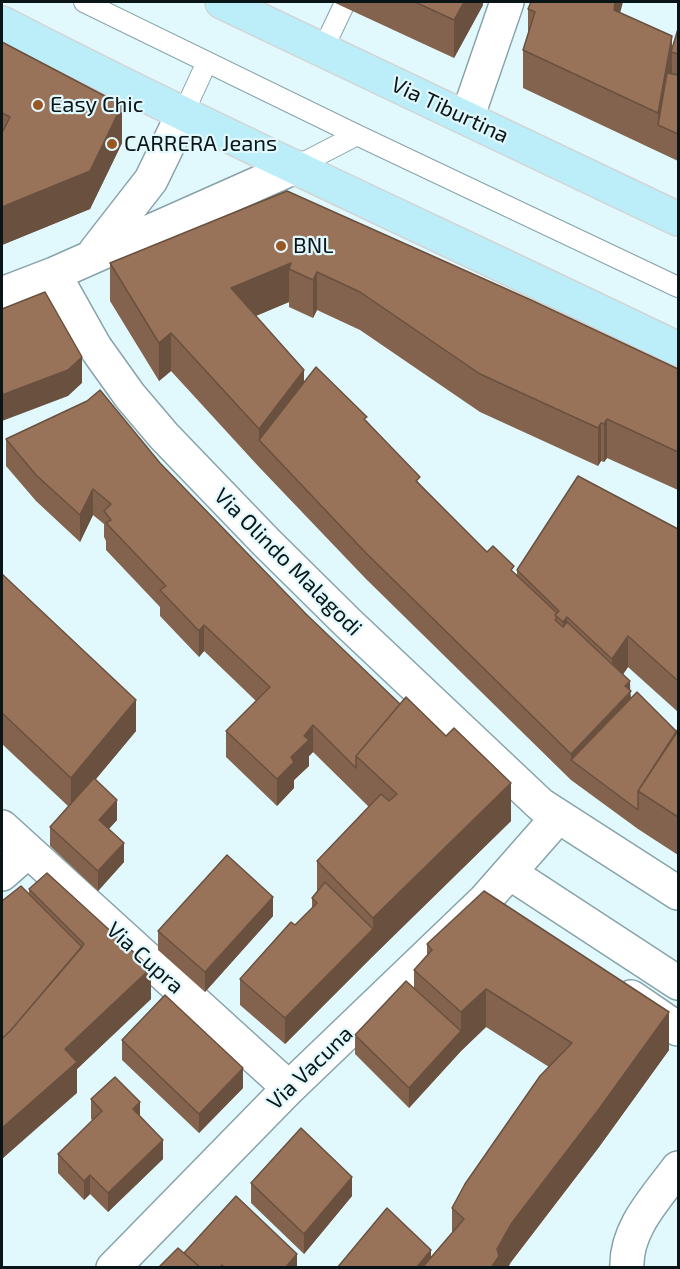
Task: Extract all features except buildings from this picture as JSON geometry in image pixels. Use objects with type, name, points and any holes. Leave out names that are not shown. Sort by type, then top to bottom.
[{"type":"main road","name":"Via Tiburtina","points":[[222,2],[678,219]]},
{"type":"main road","points":[[2,23],[96,73],[678,349]]},
{"type":"street","points":[[467,118],[507,2]]},
{"type":"street","points":[[90,258],[151,180],[183,114]]},
{"type":"street","points":[[2,294],[54,274],[295,167]]},
{"type":"street","name":"Via Olindo Malagodi","points":[[54,274],[103,360],[130,396],[164,436],[266,542],[347,622],[541,805],[678,893]]},
{"type":"street","name":"Via Vacuna","points":[[113,1268],[289,1088],[485,900],[558,817]]},
{"type":"street","name":"Via Cupra","points":[[2,827],[289,1088]]},
{"type":"street","points":[[2,874],[28,851]]},
{"type":"street","points":[[510,873],[678,983]]},
{"type":"street","points":[[485,900],[514,919]]},
{"type":"street","points":[[611,984],[678,1029]]},
{"type":"street","points":[[627,1268],[629,1246],[645,1213],[678,1168]]},
{"type":"lane","points":[[84,2],[357,135],[678,287]]},
{"type":"lane","points":[[323,49],[343,7]]},
{"type":"lane","points":[[183,114],[207,62]]},
{"type":"lane","points":[[295,167],[357,135]]},
{"type":"place","name":"Easy Chic","points":[[38,105]]},
{"type":"place","name":"CARRERA Jeans","points":[[112,144]]},
{"type":"place","name":"BNL","points":[[281,246]]}]
